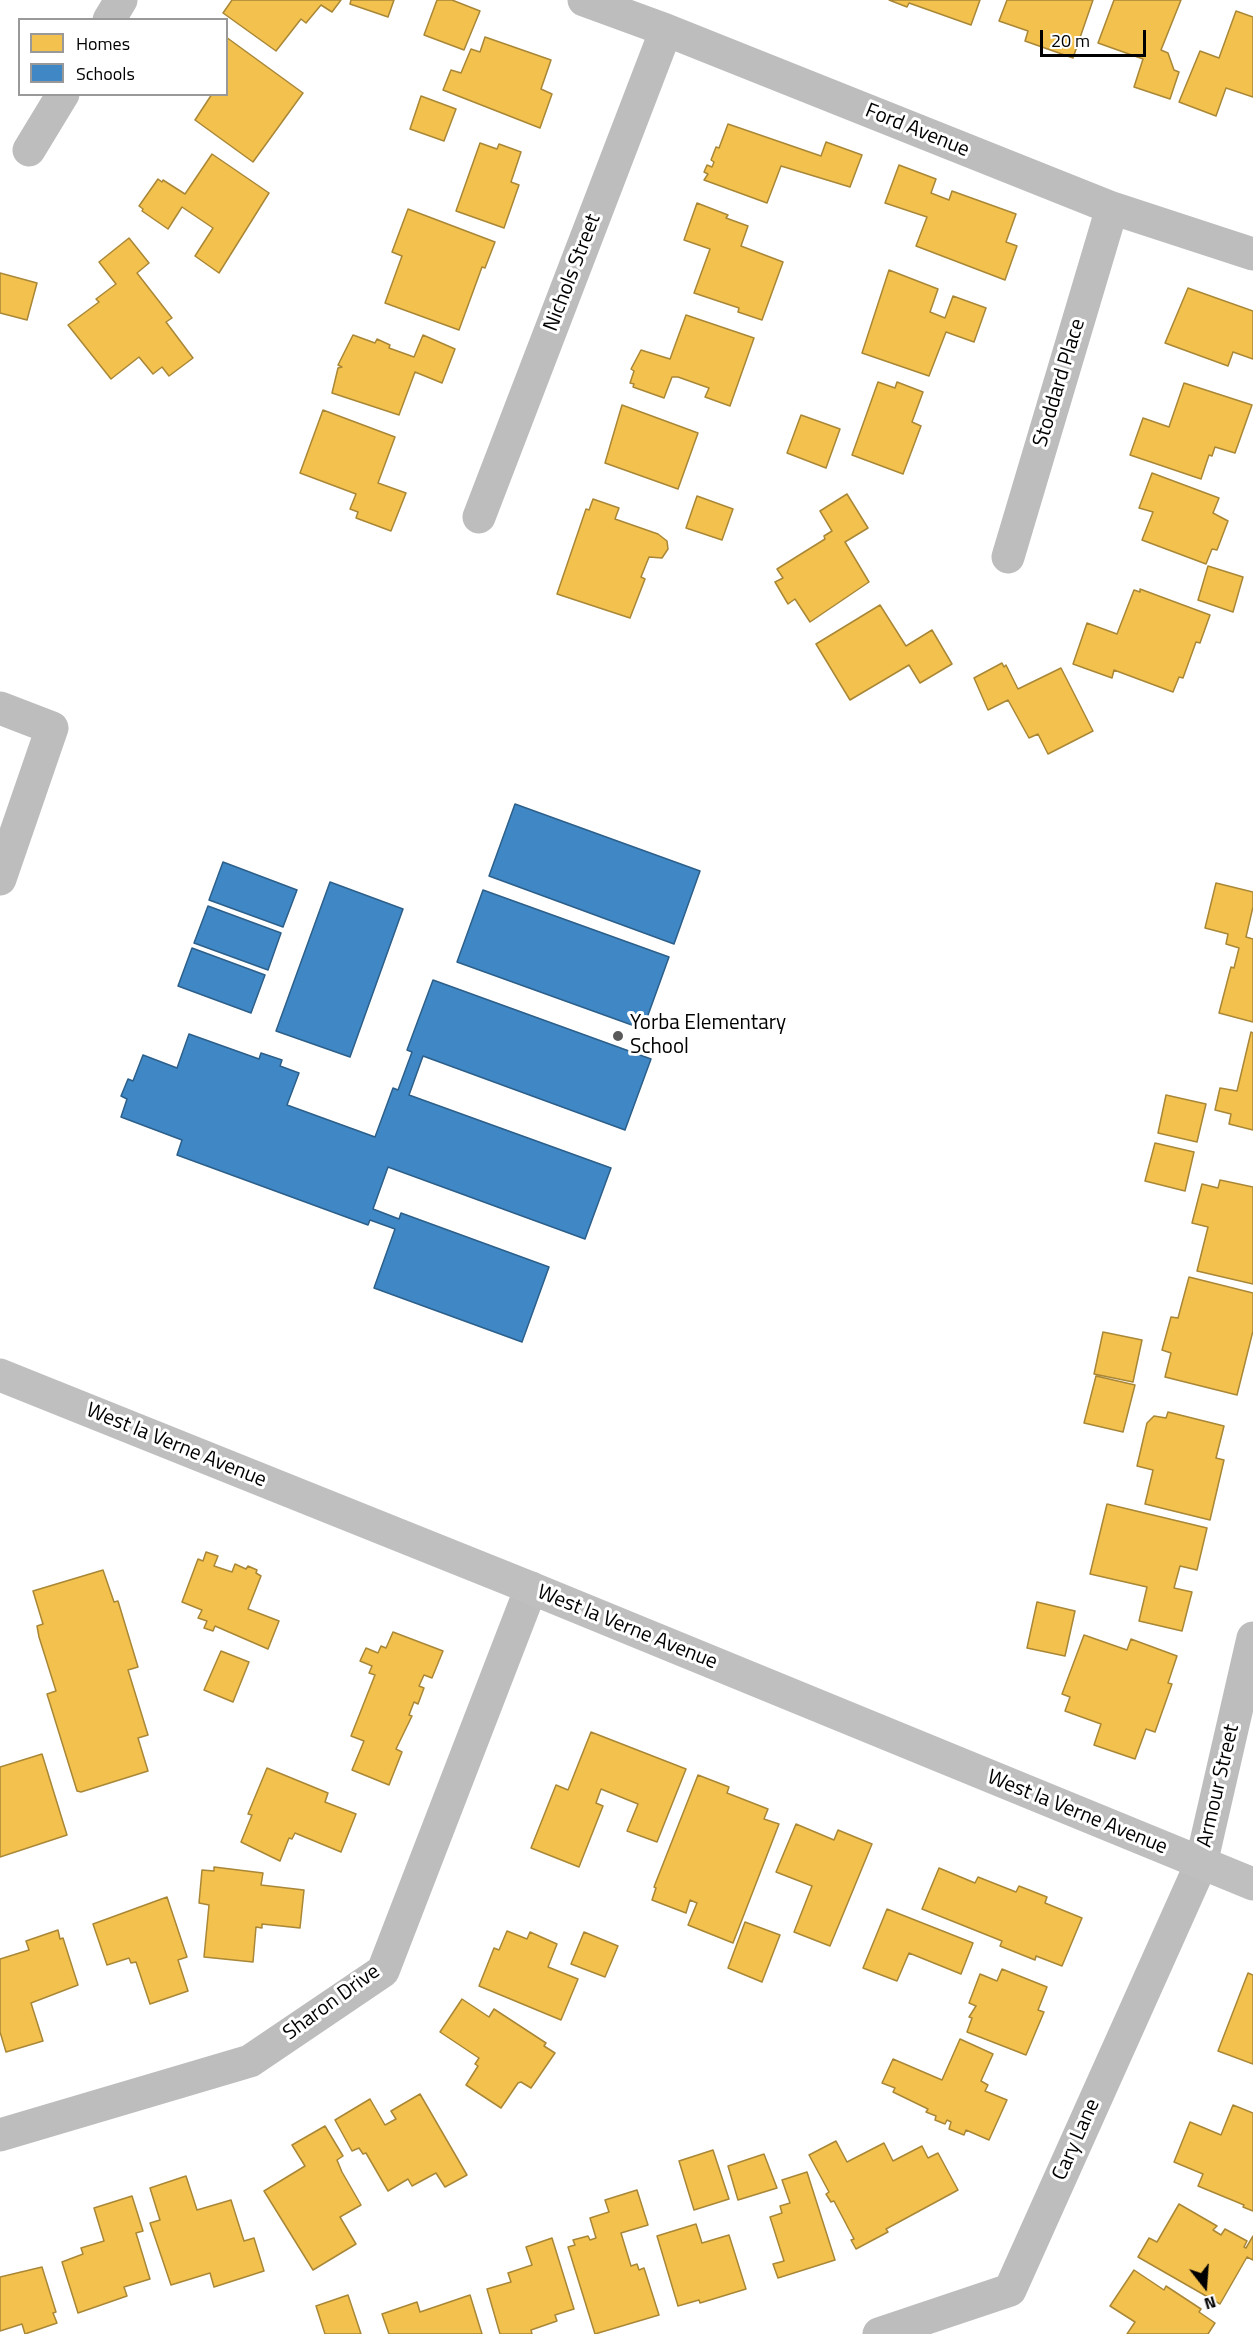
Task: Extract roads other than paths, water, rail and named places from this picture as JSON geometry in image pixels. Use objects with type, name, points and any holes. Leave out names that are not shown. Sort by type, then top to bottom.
[{"type":"main road","name":"West la Verne Avenue","points":[[0,1375],[531,1588],[1253,1884]]},
{"type":"street","points":[[110,18],[121,0]]},
{"type":"street","name":"Ford Avenue","points":[[584,0],[666,30],[1112,208],[1253,255]]},
{"type":"street","name":"Nichols Street","points":[[479,517],[666,30]]},
{"type":"street","points":[[29,150],[62,96]]},
{"type":"street","name":"Stoddard Place","points":[[1008,557],[1112,208]]},
{"type":"street","points":[[0,708],[52,728],[0,879]]},
{"type":"street","name":"Sharon Drive","points":[[0,2135],[250,2061],[383,1971],[531,1588]]},
{"type":"street","name":"Armour Street","points":[[1201,1864],[1253,1638]]},
{"type":"street","name":"Cary Lane","points":[[879,2334],[1010,2290],[1201,1864]]},
{"type":"place","name":"Yorba Elementary School","points":[[618,1036]]}]
